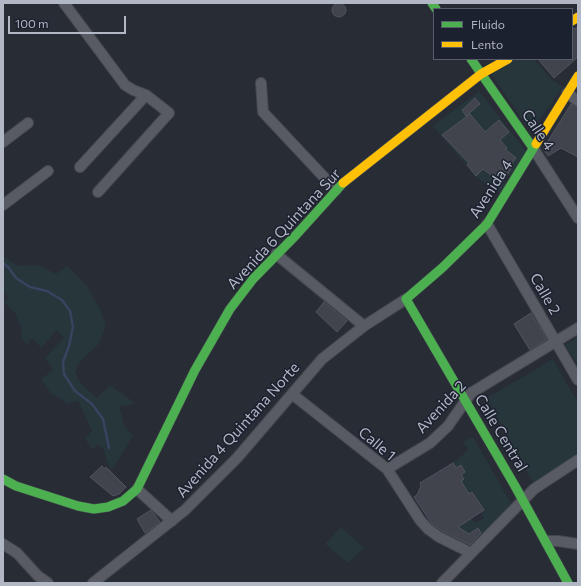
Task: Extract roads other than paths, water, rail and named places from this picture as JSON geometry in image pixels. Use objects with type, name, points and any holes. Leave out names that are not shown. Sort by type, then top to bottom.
[{"type":"street","points":[[64,3],[120,80],[133,90],[146,95],[169,113],[98,192]]},
{"type":"street","name":"Calle 4","points":[[472,60],[533,148],[578,218]]},
{"type":"street","name":"Avenida 6 Quintana Sur","points":[[138,489],[195,370],[230,309],[245,288],[276,254],[296,235],[336,190],[361,168],[482,74],[506,60]]},
{"type":"street","name":"Avenida 4","points":[[406,299],[442,268],[487,224],[578,76]]},
{"type":"street","points":[[261,83],[263,112],[336,190]]},
{"type":"street","points":[[567,93],[578,101]]},
{"type":"street","points":[[80,167],[146,95]]},
{"type":"street","points":[[3,142],[28,123]]},
{"type":"street","points":[[3,205],[48,171]]},
{"type":"street","name":"Calle 2","points":[[487,224],[578,380]]},
{"type":"street","points":[[276,254],[364,326]]},
{"type":"street","name":"Avenida 4 Quintana Norte","points":[[93,583],[185,510],[237,458],[322,359],[364,326],[406,299]]},
{"type":"street","name":"Calle Central","points":[[406,299],[523,500],[568,583]]},
{"type":"street","name":"Avenida 2","points":[[387,469],[430,443],[448,426],[471,393],[578,328]]},
{"type":"street","name":"Calle 1","points":[[292,394],[387,469],[420,520],[428,529],[439,537],[471,553]]},
{"type":"street","points":[[442,583],[534,489],[578,460]]},
{"type":"street","points":[[3,479],[23,488],[78,506],[94,509],[108,507],[123,501],[138,489],[172,521]]},
{"type":"street","points":[[540,530],[558,541]]},
{"type":"street","points":[[546,541],[578,544]]},
{"type":"street","points":[[4,547],[17,553],[39,580],[48,583]]},
{"type":"waterway","points":[[3,263],[9,268],[16,278],[30,287],[47,291],[62,300],[70,311],[73,327],[69,346],[63,362],[64,374],[75,391],[92,404],[103,419],[109,448]]}]
